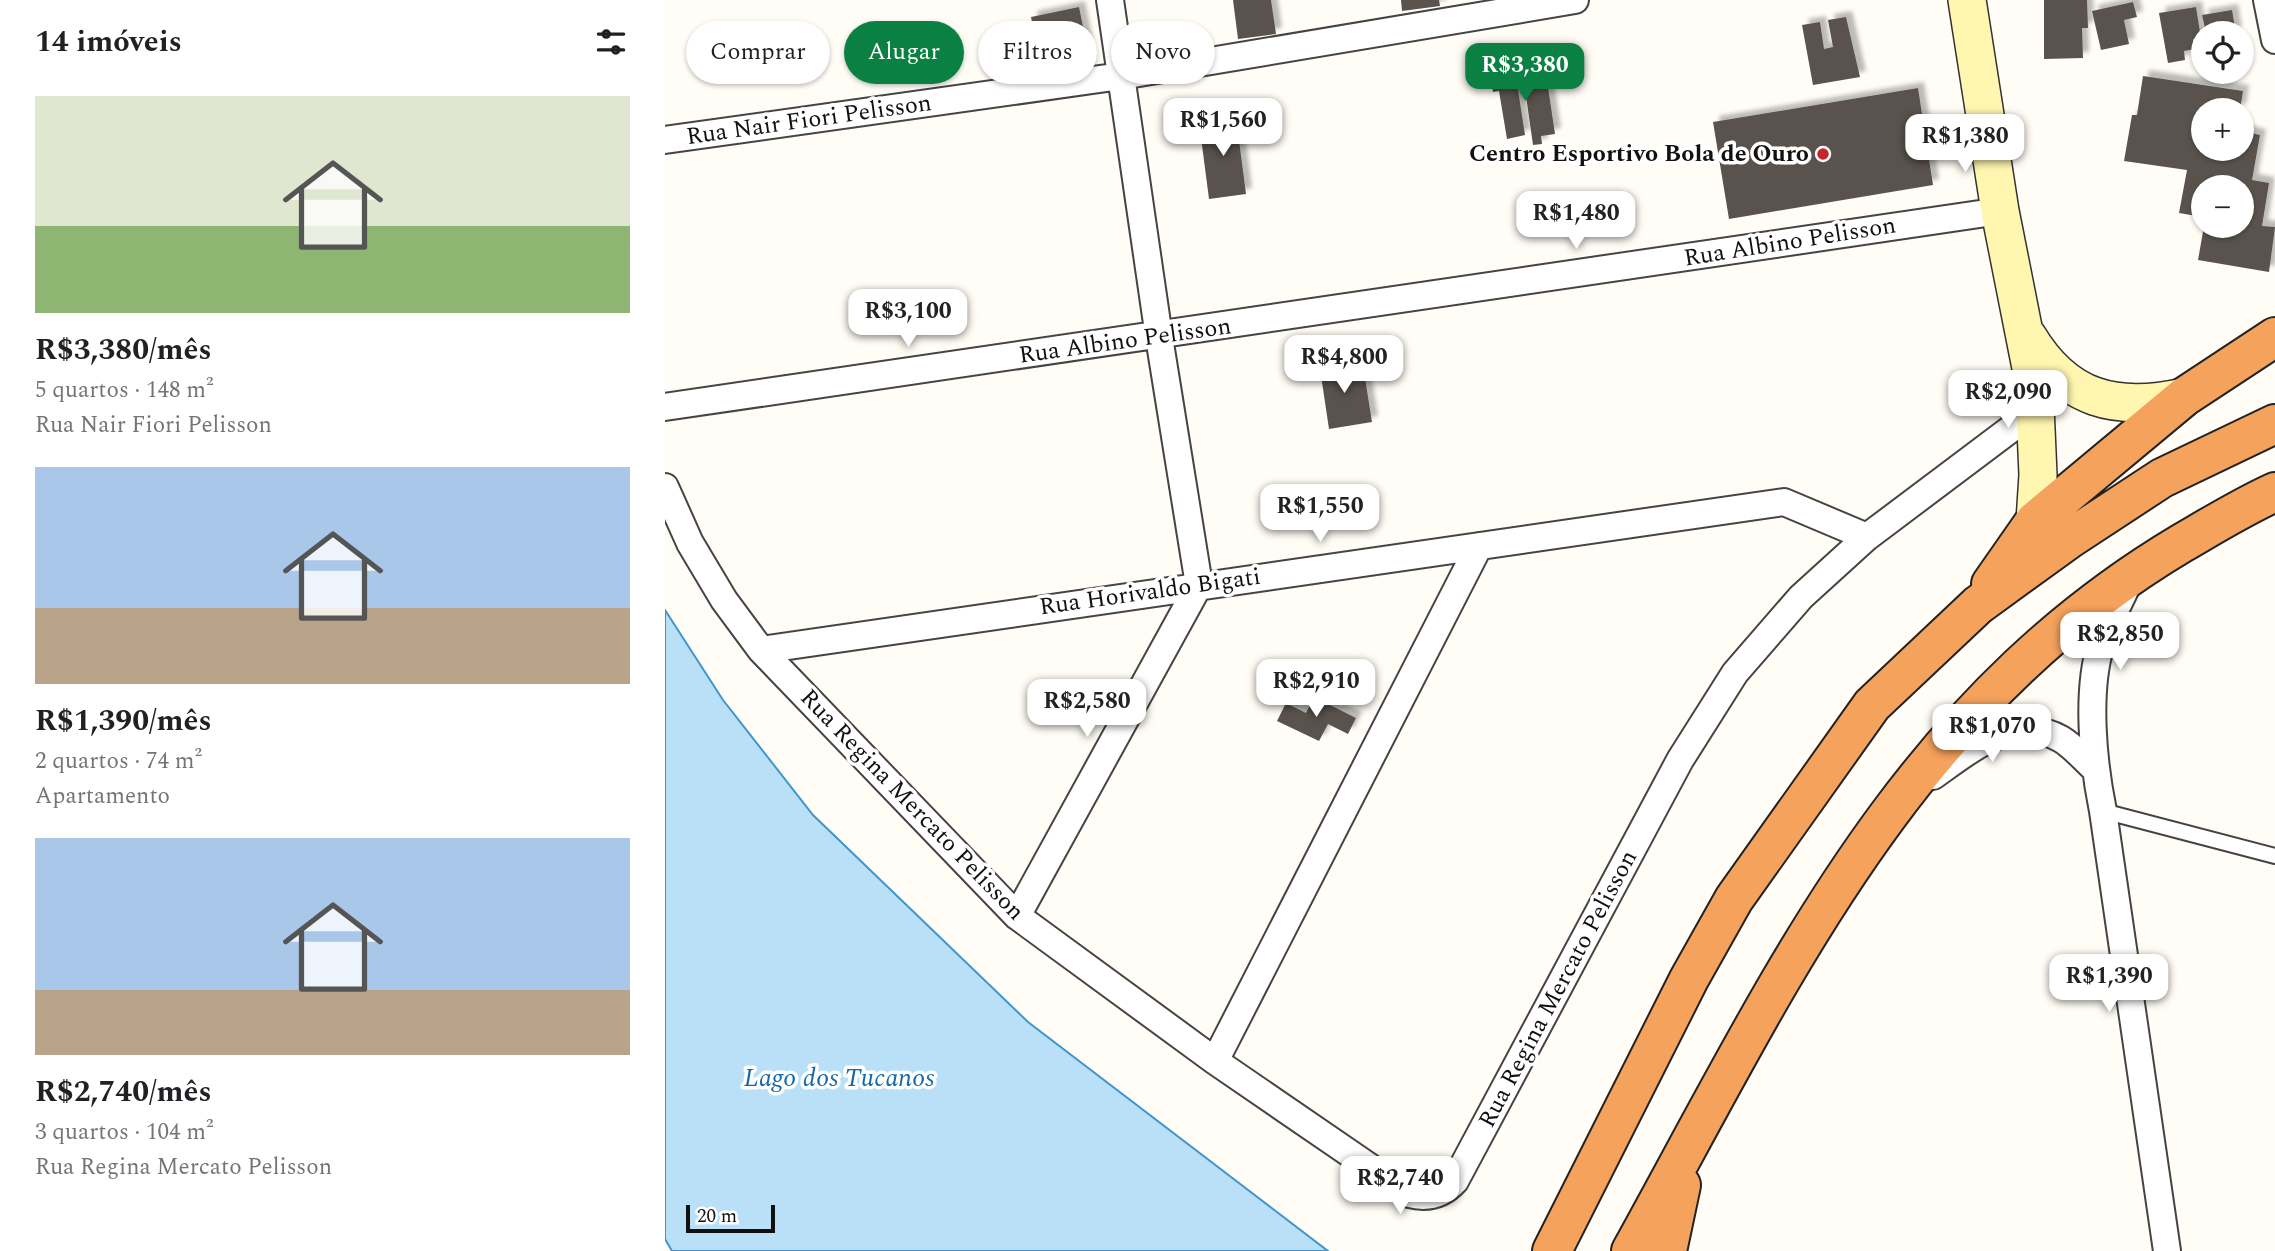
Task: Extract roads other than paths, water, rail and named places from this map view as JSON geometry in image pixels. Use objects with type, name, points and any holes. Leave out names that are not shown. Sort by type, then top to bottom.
[{"type":"highway","points":[[1978,606],[2035,521],[2184,397],[2275,338]]},
{"type":"highway","points":[[1552,1251],[1689,979],[1742,885],[1872,705],[1978,606],[2069,539],[2162,478],[2275,424]]},
{"type":"highway","points":[[1631,1251],[1807,933],[1897,802],[1980,702],[2047,639],[2133,572],[2261,499],[2259,478],[2275,463]]},
{"type":"highway","points":[[1667,1251],[1690,1144]]},
{"type":"street","points":[[1110,0],[1113,21]]},
{"type":"street","name":"Rua Nair Fiori Pelisson","points":[[1215,60],[1575,0]]},
{"type":"street","points":[[1967,0],[2000,211],[2027,336],[2036,411],[2038,475],[2035,521]]},
{"type":"street","points":[[2267,0],[2275,40]]},
{"type":"street","name":"Rua Nair Fiori Pelisson","points":[[665,140],[1111,77]]},
{"type":"street","points":[[1017,916],[1199,584],[1122,84]]},
{"type":"street","name":"Rua Albino Pelisson","points":[[665,407],[1159,337],[2000,211]]},
{"type":"street","points":[[2027,336],[2041,358],[2059,377],[2092,396],[2130,405],[2184,397]]},
{"type":"street","name":"Rua Regina Mercato Pelisson","points":[[665,488],[690,543],[724,600],[761,650],[1017,916],[1215,1061],[1409,1194],[1420,1197],[1446,1191],[1455,1181],[1680,761],[1728,684],[1801,597],[1867,537],[2036,411]]},
{"type":"street","name":"Rua Horivaldo Bigati","points":[[761,650],[1199,584],[1784,502],[1867,537]]},
{"type":"street","points":[[1215,1061],[1479,546]]},
{"type":"street","points":[[2133,572],[2101,644],[2095,675],[2094,768],[2103,811],[2167,1251]]},
{"type":"street","points":[[1897,802],[1983,741],[2005,732],[2025,730],[2047,733],[2064,741],[2094,768]]},
{"type":"lane","points":[[2103,811],[2275,856]]},
{"type":"water","name":"Lago dos Tucanos","points":[[665,610],[723,700],[813,815],[1028,1022],[1328,1251],[672,1251],[665,1239]]},
{"type":"place","name":"Centro Esportivo Bola de Ouro","points":[[1823,154]]}]
